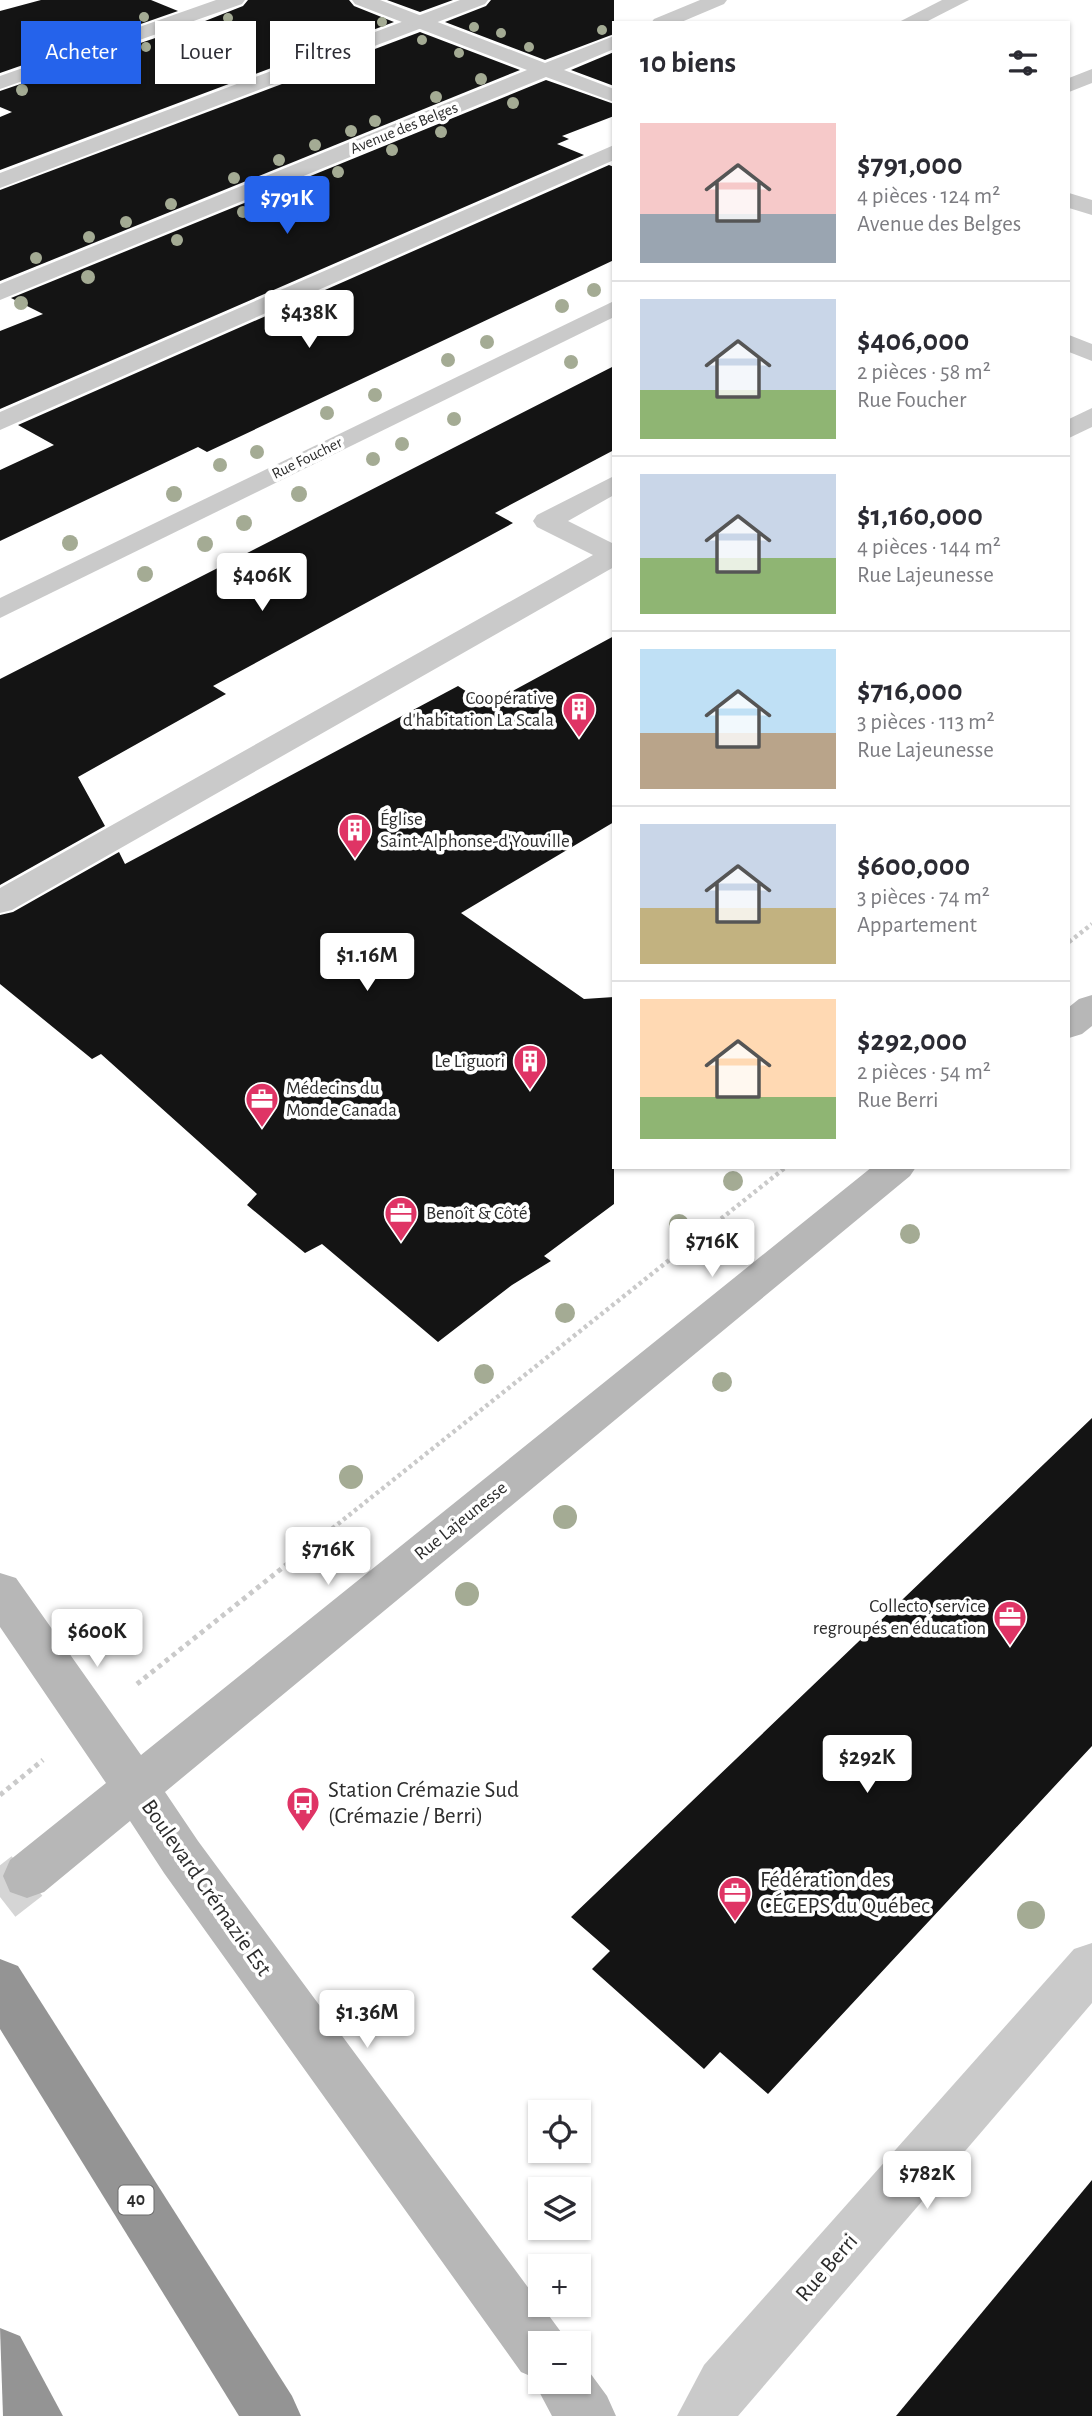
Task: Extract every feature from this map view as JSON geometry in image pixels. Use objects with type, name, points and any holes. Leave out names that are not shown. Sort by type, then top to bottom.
[{"type":"highway","name":"40","points":[[0,1983],[272,2416]]},
{"type":"highway","points":[[0,2356],[34,2416]]},
{"type":"main road","points":[[1070,1025],[1092,1007]]},
{"type":"main road","name":"Rue Lajeunesse","points":[[27,1876],[895,1169]]},
{"type":"main road","name":"Boulevard Crémazie Est","points":[[0,1591],[92,1721],[181,1857],[528,2334]]},
{"type":"main road","points":[[571,2394],[587,2416]]},
{"type":"street","points":[[0,83],[235,0]]},
{"type":"street","points":[[362,0],[612,95]]},
{"type":"street","points":[[0,181],[478,0]]},
{"type":"street","points":[[666,21],[717,0]]},
{"type":"street","points":[[912,21],[959,0]]},
{"type":"street","name":"Avenue des Belges","points":[[0,293],[612,43]]},
{"type":"street","points":[[1070,86],[1092,75]]},
{"type":"street","points":[[0,422],[612,153]]},
{"type":"street","points":[[1070,200],[1092,208]]},
{"type":"street","name":"Rue Foucher","points":[[0,609],[611,313]]},
{"type":"street","points":[[1070,344],[1092,353]]},
{"type":"street","points":[[1070,429],[1092,416]]},
{"type":"street","points":[[612,485],[547,521],[612,554]]},
{"type":"street","points":[[0,902],[612,556]]},
{"type":"street","name":"Rue Berri","points":[[706,2416],[724,2385],[1092,1966]]},
{"type":"path","points":[[1070,941],[1092,924]]},
{"type":"path","points":[[176,1652],[783,1169]]},
{"type":"path","points":[[0,1795],[8,1788]]},
{"type":"building","points":[[41,0],[151,0],[178,11],[141,24],[141,21],[21,21],[21,66],[0,73],[0,11]]},
{"type":"building","points":[[248,0],[349,0],[354,6],[394,22],[375,29],[375,21],[270,21],[270,69],[256,74],[256,21],[205,21],[243,6]]},
{"type":"building","points":[[387,0],[453,0],[420,12]]},
{"type":"building","points":[[491,0],[614,0],[612,35],[545,60],[445,22],[486,6]]},
{"type":"building","points":[[420,32],[520,70],[0,281],[0,190],[282,84],[375,84],[375,49]]},
{"type":"building","points":[[155,38],[155,84],[229,84],[0,170],[0,117],[12,112],[0,107],[0,91],[21,84],[141,84],[141,43]]},
{"type":"building","points":[[612,53],[612,85],[571,70]]},
{"type":"building","points":[[546,80],[612,103],[612,117],[562,136],[569,139],[557,144],[584,155],[0,409],[0,331],[43,314],[11,298]]},
{"type":"building","points":[[609,165],[612,166],[612,261],[207,452],[198,447],[0,541],[0,470],[54,445],[18,425]]},
{"type":"building","points":[[612,367],[612,451],[495,513],[513,523],[213,686],[226,694],[78,777],[105,826],[0,885],[0,679]]},
{"type":"building","points":[[612,637],[612,823],[461,913],[584,999],[612,997],[614,1204],[544,1256],[551,1261],[512,1285],[438,1342],[322,1244],[305,1253],[247,1205],[257,1194],[101,1054],[92,1059],[0,984],[0,915],[13,912],[119,852],[125,864],[458,686],[487,705]]},
{"type":"building","points":[[1092,1418],[1092,1746],[768,2094],[720,2052],[704,2069],[592,1969],[610,1951],[571,1917]]},
{"type":"building","points":[[1092,2180],[1092,2416],[896,2416]]},
{"type":"tunnel","points":[[0,1897],[27,1876]]},
{"type":"place","name":"Coopérative d'habitation La Scala","points":[[579,739]]},
{"type":"place","name":"Église Saint-Alphonse-d'Youville","points":[[355,860]]},
{"type":"place","name":"Le Liguori","points":[[530,1091]]},
{"type":"place","name":"Médecins du Monde Canada","points":[[262,1129]]},
{"type":"place","name":"Benoît & Côté","points":[[401,1243]]},
{"type":"place","name":"Collecto, service regroupés en éducation","points":[[1010,1647]]},
{"type":"place","name":"Station Crémazie Sud (Crémazie / Berri)","points":[[303,1833]]},
{"type":"place","name":"Fédération des CÉGEPS du Québec","points":[[735,1923]]}]
